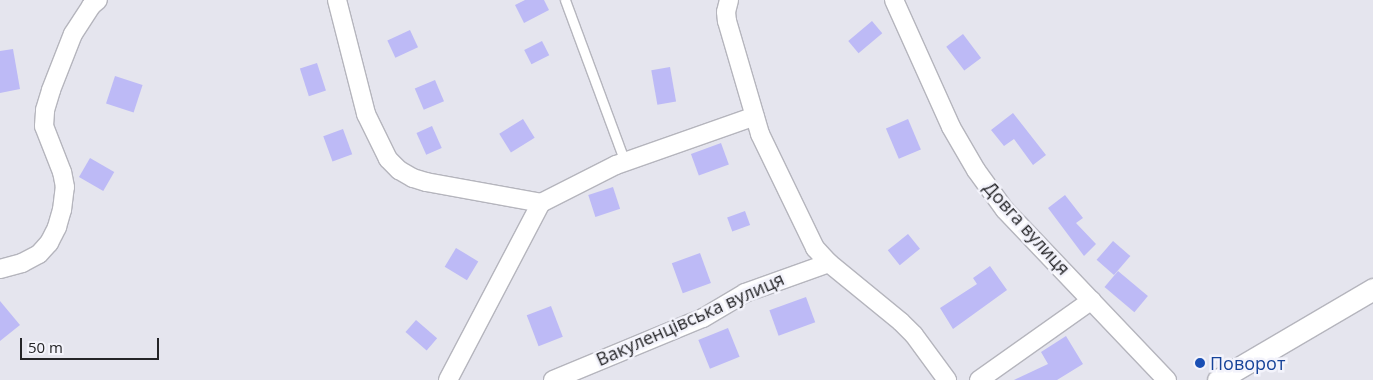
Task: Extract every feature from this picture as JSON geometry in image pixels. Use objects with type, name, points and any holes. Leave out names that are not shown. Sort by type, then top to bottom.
[{"type":"street","points":[[0,268],[22,263],[38,254],[49,243],[57,227],[62,210],[65,187],[44,126],[45,110],[73,34],[98,0]]},
{"type":"street","points":[[337,0],[366,114],[384,152],[399,170],[413,178],[426,182],[542,203]]},
{"type":"street","points":[[729,0],[726,12],[727,21],[760,134],[800,222],[815,248],[829,263],[901,322],[914,336],[946,380]]},
{"type":"street","name":"Довга вулиця","points":[[894,0],[951,127],[976,170],[1005,210],[1167,380]]},
{"type":"street","points":[[448,380],[542,203],[625,162],[755,116]]},
{"type":"street","name":"Вакуленцівська вулиця","points":[[553,380],[703,318],[745,293],[829,263]]},
{"type":"street","points":[[1218,380],[1373,289]]},
{"type":"street","points":[[979,380],[1092,300]]},
{"type":"lane","points":[[565,0],[625,162]]},
{"type":"building","points":[[525,0],[544,0],[549,10],[524,23],[515,5]]},
{"type":"building","points":[[872,21],[882,33],[859,53],[848,41]]},
{"type":"building","points":[[410,30],[418,47],[395,58],[387,41]]},
{"type":"building","points":[[963,34],[981,58],[964,71],[946,47]]},
{"type":"building","points":[[542,41],[549,55],[531,64],[524,50]]},
{"type":"building","points":[[13,49],[20,89],[0,93],[0,51]]},
{"type":"building","points":[[317,63],[326,91],[309,96],[300,69]]},
{"type":"building","points":[[670,67],[676,101],[657,105],[651,70]]},
{"type":"building","points":[[115,76],[143,85],[134,113],[106,104]]},
{"type":"building","points":[[435,80],[444,101],[424,110],[415,89]]},
{"type":"building","points":[[1013,113],[1046,155],[1033,165],[1014,139],[1004,146],[991,130]]},
{"type":"building","points":[[523,119],[535,138],[511,152],[499,134]]},
{"type":"building","points":[[908,119],[921,149],[899,159],[886,128]]},
{"type":"building","points":[[432,126],[442,148],[426,155],[416,133]]},
{"type":"building","points":[[343,129],[352,154],[333,162],[323,136]]},
{"type":"building","points":[[721,143],[729,165],[699,176],[691,154]]},
{"type":"building","points":[[90,158],[114,172],[103,191],[79,177]]},
{"type":"building","points":[[613,187],[620,209],[595,217],[588,195]]},
{"type":"building","points":[[1065,195],[1083,218],[1076,223],[1096,244],[1084,256],[1048,208]]},
{"type":"building","points":[[745,211],[750,225],[732,232],[727,217]]},
{"type":"building","points":[[908,234],[920,249],[900,265],[888,250]]},
{"type":"building","points":[[1113,241],[1130,256],[1114,275],[1097,260]]},
{"type":"building","points":[[456,248],[478,261],[467,280],[445,267]]},
{"type":"building","points":[[700,253],[711,283],[683,293],[672,263]]},
{"type":"building","points":[[990,266],[1007,290],[953,329],[940,308],[977,284],[973,278]]},
{"type":"building","points":[[1118,271],[1148,296],[1134,312],[1105,287]]},
{"type":"building","points":[[806,297],[815,322],[779,336],[769,310]]},
{"type":"building","points":[[0,301],[20,325],[0,341]]},
{"type":"building","points":[[551,306],[563,337],[539,346],[527,315]]},
{"type":"building","points":[[416,320],[437,338],[427,350],[406,332]]},
{"type":"building","points":[[728,328],[740,357],[710,369],[698,340]]},
{"type":"building","points":[[1066,336],[1083,364],[1057,380],[1014,380],[1048,364],[1041,352]]},
{"type":"place","name":"Поворот","points":[[1200,363]]}]
